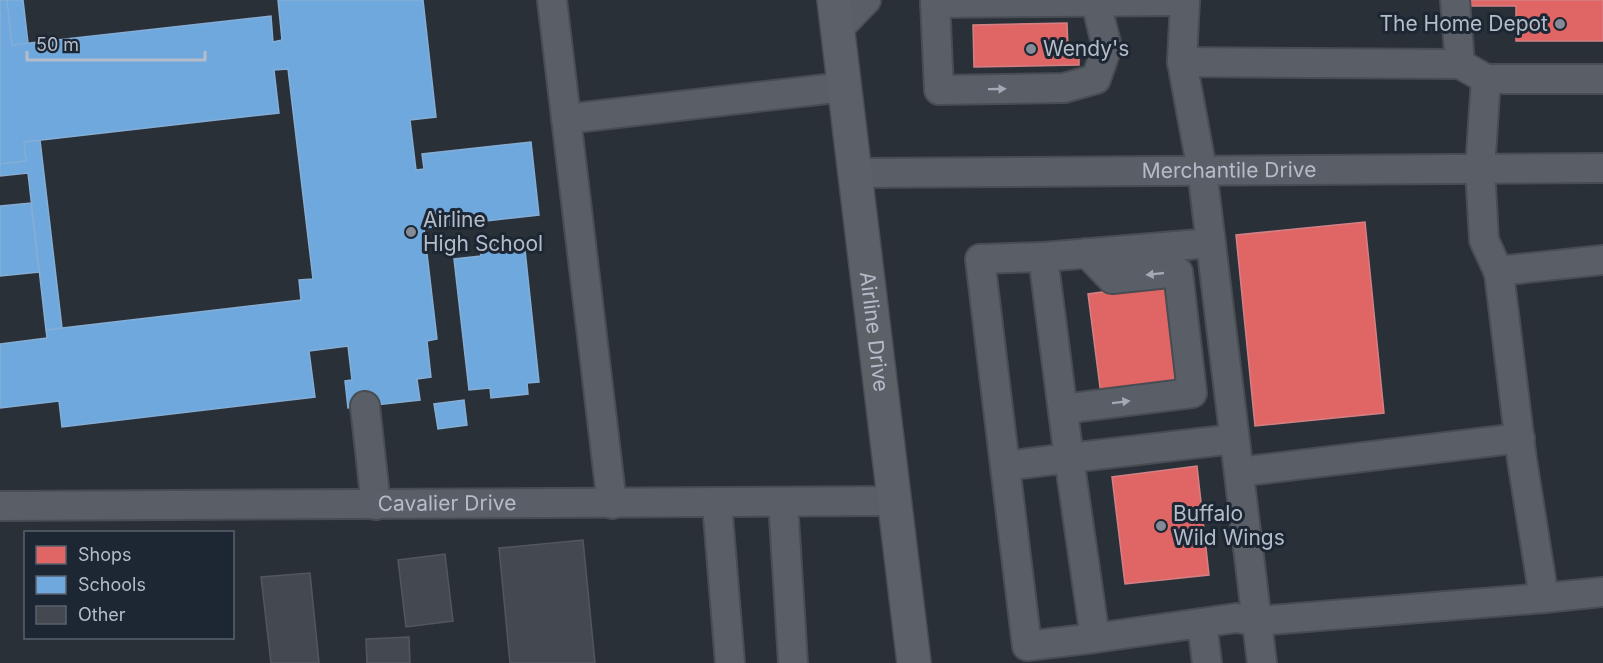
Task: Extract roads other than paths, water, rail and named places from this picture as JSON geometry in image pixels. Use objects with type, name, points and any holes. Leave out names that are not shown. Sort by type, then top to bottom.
[{"type":"main road","name":"Airline Drive","points":[[836,14],[914,663]]},
{"type":"street","points":[[552,0],[612,504]]},
{"type":"street","points":[[836,14],[866,0]]},
{"type":"street","points":[[1455,0],[1460,64]]},
{"type":"street","points":[[1096,3],[1107,47],[1096,79],[1064,88],[939,90],[935,1],[1096,3],[1185,1],[1182,62],[1202,170],[1262,663]]},
{"type":"street","points":[[1182,62],[1460,64],[1486,80],[1603,80]]},
{"type":"street","points":[[1486,80],[1480,169],[1484,240],[1498,271],[1544,598]]},
{"type":"street","points":[[566,119],[844,87]]},
{"type":"street","name":"Merchantile Drive","points":[[855,172],[1603,168]]},
{"type":"street","points":[[1211,243],[1043,257],[980,259],[1028,654],[1095,638],[1236,618],[1257,621],[1603,592]]},
{"type":"street","points":[[1063,409],[1192,393],[1178,272],[1112,279],[1087,253]]},
{"type":"street","points":[[1043,257],[1095,638]]},
{"type":"street","points":[[1498,271],[1603,260]]},
{"type":"street","points":[[365,406],[376,505]]},
{"type":"street","points":[[1239,472],[1520,438]]},
{"type":"street","points":[[1005,466],[1234,439]]},
{"type":"street","name":"Cavalier Drive","points":[[0,506],[895,501]]},
{"type":"street","points":[[783,502],[793,663]]},
{"type":"street","points":[[717,503],[730,663]]},
{"type":"street","points":[[1202,623],[1207,663]]},
{"type":"place","name":"The Home Depot","points":[[1560,24]]},
{"type":"place","name":"Wendy's","points":[[1031,49]]},
{"type":"place","name":"Airline High School","points":[[411,232]]},
{"type":"place","name":"Buffalo Wild Wings","points":[[1161,526]]}]
